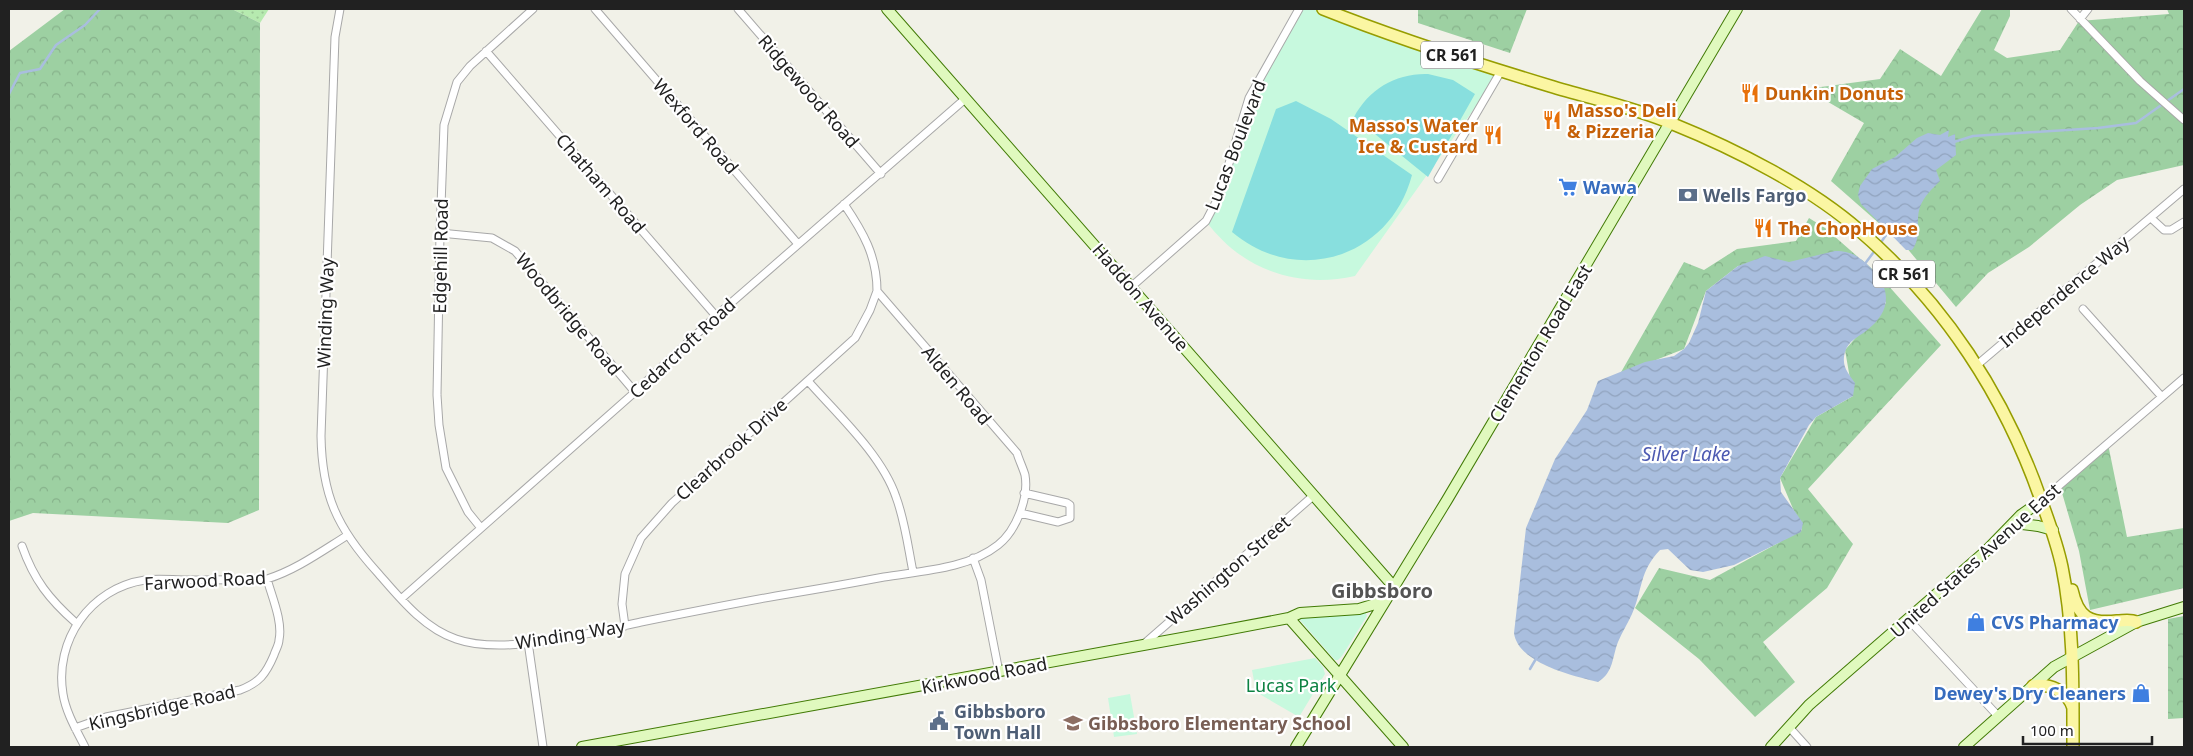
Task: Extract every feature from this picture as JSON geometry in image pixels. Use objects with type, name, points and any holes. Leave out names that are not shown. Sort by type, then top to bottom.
[{"type":"main road","name":"CR 561","points":[[1323,9],[1380,32],[1501,72],[1670,122],[1750,160],[1804,191],[1859,230],[1885,254],[1933,304],[1977,365],[2000,402],[2019,442],[2052,530],[2063,571],[2072,657],[2073,747]]},
{"type":"main road","points":[[2063,571],[2070,583],[2076,606],[2082,614],[2092,620],[2105,622],[2132,620],[2136,622]]},
{"type":"main road","points":[[2033,686],[2042,684],[2052,686],[2064,695],[2073,709]]},
{"type":"street","name":"Winding Way","points":[[340,9],[336,37],[321,460],[328,496],[348,535],[373,568],[420,617],[438,631],[456,639],[478,644],[559,639],[724,606],[913,572],[973,558]]},
{"type":"street","name":"Edgehill Road","points":[[482,528],[468,512],[446,468],[437,395],[444,125],[457,82],[470,66],[533,9]]},
{"type":"street","name":"Wexford Road","points":[[595,9],[798,244]]},
{"type":"street","name":"Ridgewood Road","points":[[738,9],[880,174]]},
{"type":"street","name":"Haddon Avenue","points":[[887,9],[1394,587]]},
{"type":"street","name":"Lucas Boulevard","points":[[1132,287],[1206,221],[1219,196],[1249,98],[1299,9]]},
{"type":"street","name":"Clementon Road East","points":[[1296,747],[1394,587],[1738,9]]},
{"type":"street","points":[[2071,9],[2140,81],[2184,120]]},
{"type":"street","points":[[2080,18],[2088,9]]},
{"type":"street","name":"Chatham Road","points":[[486,51],[716,316]]},
{"type":"street","points":[[1438,179],[1501,72]]},
{"type":"street","name":"Cedarcroft Road","points":[[401,599],[635,392],[716,316],[965,98]]},
{"type":"street","name":"Independence Way","points":[[1977,365],[2184,189]]},
{"type":"street","points":[[844,204],[867,240],[875,265],[876,291]]},
{"type":"street","points":[[2151,218],[2164,230],[2171,230],[2184,222]]},
{"type":"street","name":"Woodbridge Road","points":[[440,233],[492,238],[515,251],[635,392]]},
{"type":"street","name":"Clearbrook Drive","points":[[626,626],[622,604],[625,574],[641,538],[672,503],[855,338],[870,310],[876,291]]},
{"type":"street","name":"Alden Road","points":[[876,291],[1016,453],[1025,475],[1020,513],[1009,534],[990,551],[973,558]]},
{"type":"street","points":[[2083,309],[2162,397]]},
{"type":"street","name":"United States Avenue East","points":[[1771,747],[1809,706],[1908,620],[2021,515],[2041,501],[2184,378]]},
{"type":"street","points":[[808,381],[882,467],[896,496],[913,572]]},
{"type":"street","points":[[1020,513],[1058,522],[1070,518],[1070,505],[1067,503],[1024,493]]},
{"type":"street","name":"Washington Street","points":[[1142,645],[1313,496]]},
{"type":"street","points":[[2014,523],[2052,530]]},
{"type":"street","name":"Farwood Road","points":[[85,747],[66,705],[61,676],[67,641],[76,623],[92,605],[109,594],[144,580],[267,579],[281,575],[296,567],[348,535]]},
{"type":"street","points":[[22,546],[36,579],[56,605],[76,623]]},
{"type":"street","points":[[973,558],[981,580],[999,672]]},
{"type":"street","name":"Kingsbridge Road","points":[[75,728],[106,718],[240,690],[254,685],[262,678],[269,667],[280,640],[278,622],[267,579]]},
{"type":"street","name":"Kirkwood Road","points":[[582,747],[1289,618],[1300,613],[1360,609],[1385,601]]},
{"type":"street","points":[[1964,747],[2054,667],[2136,622],[2184,607]]},
{"type":"street","points":[[1289,618],[1403,747]]},
{"type":"street","points":[[1908,620],[1998,716]]},
{"type":"street","points":[[528,642],[544,747]]},
{"type":"street","points":[[1789,727],[1806,747]]},
{"type":"green space","points":[[65,9],[232,9],[260,23],[259,510],[228,523],[33,513],[9,521],[9,51]]},
{"type":"green space","points":[[232,9],[269,9],[260,23]]},
{"type":"green space","points":[[1299,9],[1326,9],[1501,71],[1355,276],[1312,280],[1291,277],[1272,271],[1253,263],[1236,252],[1220,238],[1206,221],[1219,196],[1249,98]]},
{"type":"green space","points":[[1418,9],[1527,9],[1510,53],[1418,23]]},
{"type":"green space","points":[[1982,9],[2010,9],[2010,16],[1994,50],[2007,58],[2060,50],[2079,21],[2169,14],[2167,9],[2184,9],[2184,165],[2117,180],[2080,205],[2029,247],[1988,273],[1956,307],[1906,247],[1831,181],[1864,123],[1806,89],[1880,79],[1900,49],[1941,76]]},
{"type":"green space","points":[[1809,218],[1825,228],[1858,257],[1738,266],[1706,291],[1684,349],[1620,374],[1684,262],[1704,270],[1737,249],[1796,241]]},
{"type":"green space","points":[[1861,259],[1879,275],[1941,345],[1808,489],[1853,544],[1827,588],[1763,642],[1795,682],[1755,717],[1699,659],[1635,608],[1659,568],[1710,580],[1802,530],[1780,478],[1816,417],[1853,396],[1845,350],[1886,303]]},
{"type":"green space","points":[[2108,444],[2127,537],[2184,528],[2184,588],[2090,610],[2079,551],[2060,486]]},
{"type":"green space","points":[[1365,611],[1367,616],[1338,660],[1335,660],[1299,619],[1299,617]]},
{"type":"green space","points":[[2184,616],[2184,718],[2168,719],[2168,619]]},
{"type":"green space","name":"Lucas Park","points":[[1315,658],[1323,667],[1325,674],[1299,717],[1256,692],[1252,670]]},
{"type":"green space","points":[[1130,694],[1137,734],[1114,737],[1108,698]]},
{"type":"shaded area","points":[[1428,74],[1453,80],[1475,94],[1428,177],[1354,117],[1367,98],[1385,85],[1405,76]]},
{"type":"shaded area","points":[[1296,101],[1331,119],[1412,175],[1401,204],[1384,227],[1363,244],[1338,255],[1312,260],[1284,258],[1257,249],[1232,232],[1276,109]]},
{"type":"water","points":[[1949,130],[1948,137],[1955,134],[1956,155],[1936,170],[1940,181],[1928,193],[1922,203],[1919,212],[1917,240],[1912,250],[1906,250],[1861,204],[1858,195],[1860,186],[1872,169],[1895,157],[1917,138],[1928,133],[1940,135]]},
{"type":"water","name":"Silver Lake","points":[[1835,251],[1846,252],[1864,261],[1879,277],[1883,285],[1886,301],[1884,309],[1874,324],[1846,348],[1845,365],[1855,383],[1853,396],[1816,417],[1809,425],[1780,478],[1781,492],[1803,523],[1801,532],[1734,565],[1703,572],[1690,570],[1668,549],[1660,550],[1645,573],[1636,605],[1618,642],[1610,669],[1598,682],[1561,672],[1535,660],[1518,643],[1514,633],[1526,528],[1555,459],[1587,410],[1598,381],[1645,362],[1674,356],[1684,349],[1689,343],[1698,323],[1706,291],[1738,266],[1765,256],[1789,262]]},
{"type":"waterway","points":[[9,94],[20,73],[40,69],[56,45],[85,25],[100,9]]},
{"type":"waterway","points":[[1954,142],[1973,136],[2098,128],[2136,123],[2184,89]]},
{"type":"waterway","points":[[1879,245],[1889,231]]},
{"type":"waterway","points":[[1864,265],[1876,249]]},
{"type":"waterway","points":[[1530,669],[1537,657]]},
{"type":"place","name":"Dunkin' Donuts","points":[[1750,93]]},
{"type":"place","name":"Masso's Deli & Pizzeria","points":[[1552,120]]},
{"type":"place","name":"Masso's Water Ice & Custard","points":[[1493,135]]},
{"type":"place","name":"Wawa","points":[[1568,187]]},
{"type":"place","name":"Wells Fargo","points":[[1688,195]]},
{"type":"place","name":"The ChopHouse","points":[[1763,228]]},
{"type":"place","name":"CVS Pharmacy","points":[[1976,622]]},
{"type":"place","name":"Dewey's Dry Cleaners","points":[[2141,693]]},
{"type":"place","name":"Gibbsboro Town Hall","points":[[939,721]]},
{"type":"place","name":"Gibbsboro Elementary School","points":[[1073,723]]},
{"type":"district","name":"Gibbsboro","points":[[1382,590]]}]
